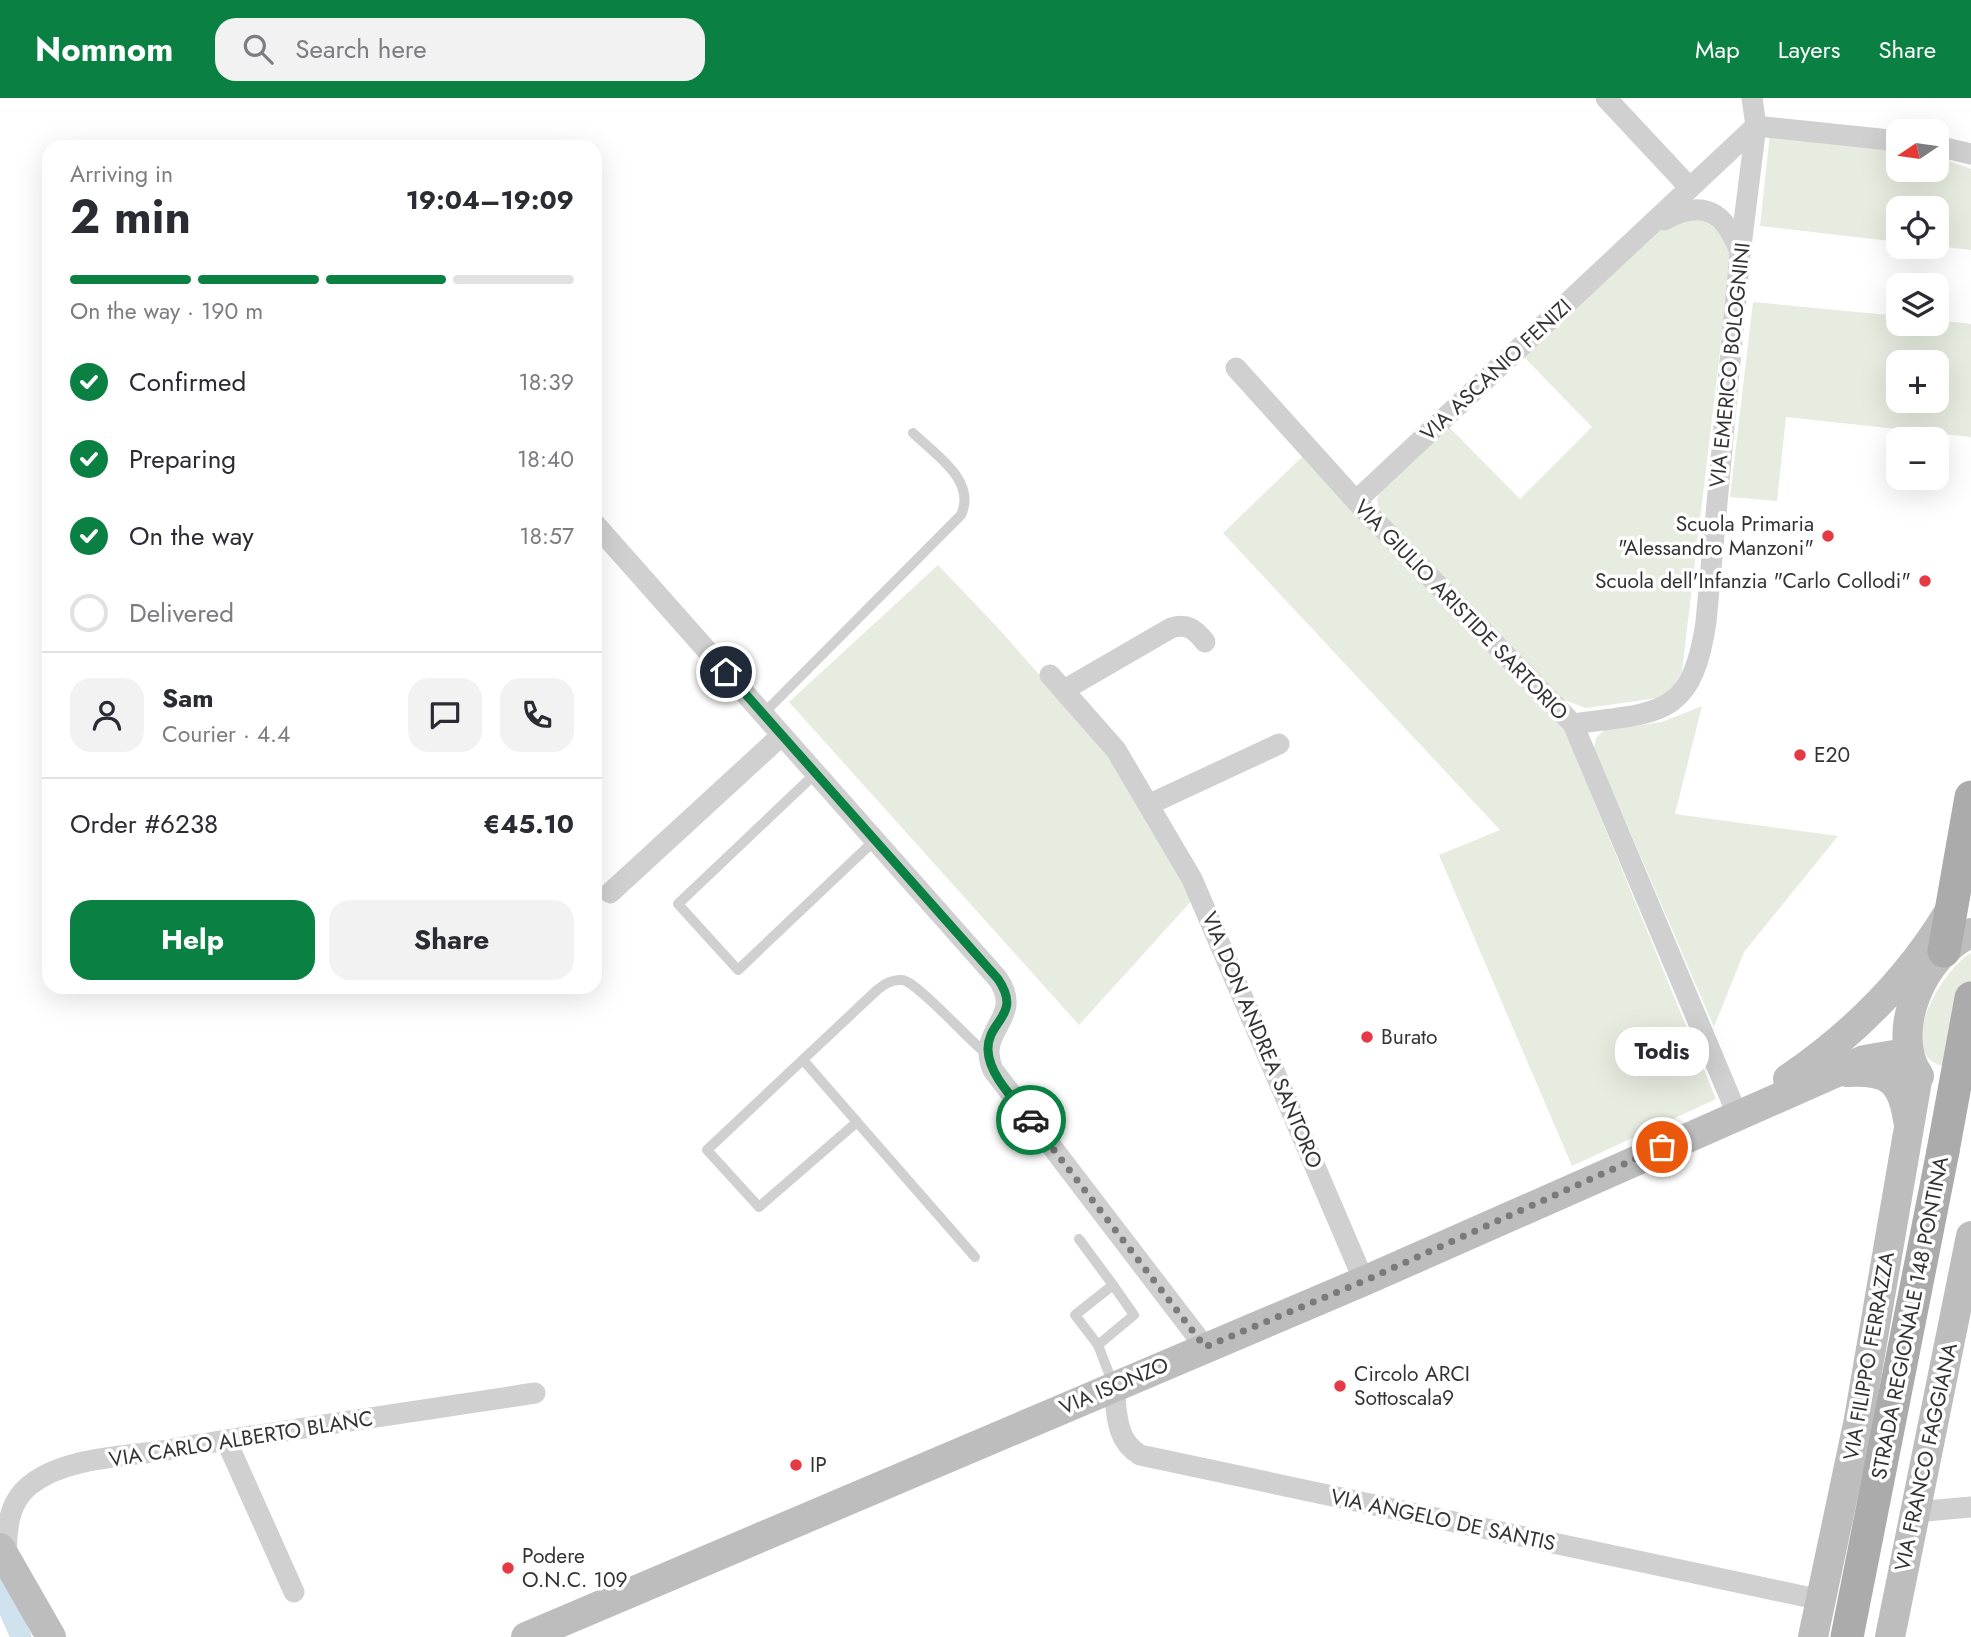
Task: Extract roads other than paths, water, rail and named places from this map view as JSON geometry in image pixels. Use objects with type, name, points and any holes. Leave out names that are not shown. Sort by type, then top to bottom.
[{"type":"main road","points":[[1914,1068],[1907,1038],[1912,1008],[1930,969],[1955,931],[1971,797]]},
{"type":"main road","points":[[1832,1062],[1922,955],[1955,931]]},
{"type":"main road","name":"STRADA REGIONALE 148 PONTINA","points":[[1847,1637],[1971,998]]},
{"type":"main road","points":[[1832,1062],[1856,1040],[1912,1008]]},
{"type":"main road","points":[[1832,1062],[1864,1060],[1884,1055],[1914,1068],[1925,1081],[1942,1086],[1971,1079]]},
{"type":"main road","name":"VIA ISONZO","points":[[526,1637],[1364,1281],[1737,1114],[1832,1062]]},
{"type":"main road","points":[[1832,1062],[1888,1078],[1903,1097],[1909,1131]]},
{"type":"main road","name":"VIA FILIPPO FERRAZZA","points":[[1813,1637],[1859,1419],[1909,1131],[1914,1068]]},
{"type":"main road","name":"VIA FRANCO FAGGIANA","points":[[1890,1637],[1971,1236]]},
{"type":"main road","points":[[3,1553],[51,1637]]},
{"type":"street","points":[[1606,98],[1690,188]]},
{"type":"street","name":"VIA EMERICO BOLOGNINI","points":[[1573,724],[1647,713],[1666,706],[1683,694],[1696,669],[1706,621],[1740,254],[1756,126],[1752,98]]},
{"type":"street","points":[[1756,126],[1886,140]]},
{"type":"street","name":"VIA ASCANIO FENIZI","points":[[1356,501],[1756,126]]},
{"type":"street","points":[[1950,149],[1971,154]]},
{"type":"street","name":"VIA ASCANIO FENIZI","points":[[1636,238],[1677,212],[1702,210],[1717,216],[1727,226],[1740,254]]},
{"type":"street","name":"VIA GIULIO ARISTIDE SARTORIO","points":[[1236,368],[1356,501],[1573,724],[1737,1114]]},
{"type":"street","points":[[602,532],[1002,984],[1007,998],[1006,1012],[989,1040],[988,1055],[1000,1080],[1205,1347]]},
{"type":"street","name":"VIA DON ANDREA SANTORO","points":[[1205,642],[1187,626],[1171,628],[1057,682],[1116,750],[1180,856],[1216,929],[1364,1281]]},
{"type":"street","points":[[610,893],[782,735]]},
{"type":"street","points":[[1150,804],[1279,744]]},
{"type":"street","name":"VIA ANGELO DE SANTIS","points":[[1114,1387],[1121,1435],[1129,1447],[1146,1457],[1821,1600]]},
{"type":"street","name":"VIA CARLO ALBERTO BLANC","points":[[3,1553],[11,1510],[21,1493],[48,1474],[77,1465],[535,1393]]},
{"type":"street","points":[[226,1440],[294,1592]]},
{"type":"street","points":[[1915,1512],[1971,1507]]},
{"type":"lane","points":[[763,714],[961,515],[967,501],[962,483],[914,433]]},
{"type":"lane","points":[[816,773],[677,904],[738,970],[875,840]]},
{"type":"lane","points":[[857,1122],[759,1207],[707,1150],[877,990],[899,979],[916,985],[964,1035],[988,1055]]},
{"type":"lane","points":[[804,1061],[975,1257]]},
{"type":"lane","points":[[1079,1240],[1134,1315],[1098,1345]]},
{"type":"lane","points":[[1112,1285],[1075,1315],[1098,1345],[1114,1387]]},
{"type":"waterway","points":[[0,1589],[21,1637]]},
{"type":"place","name":"Scuola Primaria \"Alessandro Manzoni\"","points":[[1828,536]]},
{"type":"place","name":"Scuola dell'Infanzia \"Carlo Collodi\"","points":[[1925,581]]},
{"type":"place","name":"E20","points":[[1800,755]]},
{"type":"place","name":"Burato","points":[[1367,1037]]},
{"type":"place","name":"Todis","points":[[1662,1147]]},
{"type":"place","name":"Circolo ARCI Sottoscala9","points":[[1340,1386]]},
{"type":"place","name":"IP","points":[[796,1465]]},
{"type":"place","name":"Podere O.N.C. 109","points":[[508,1568]]}]
